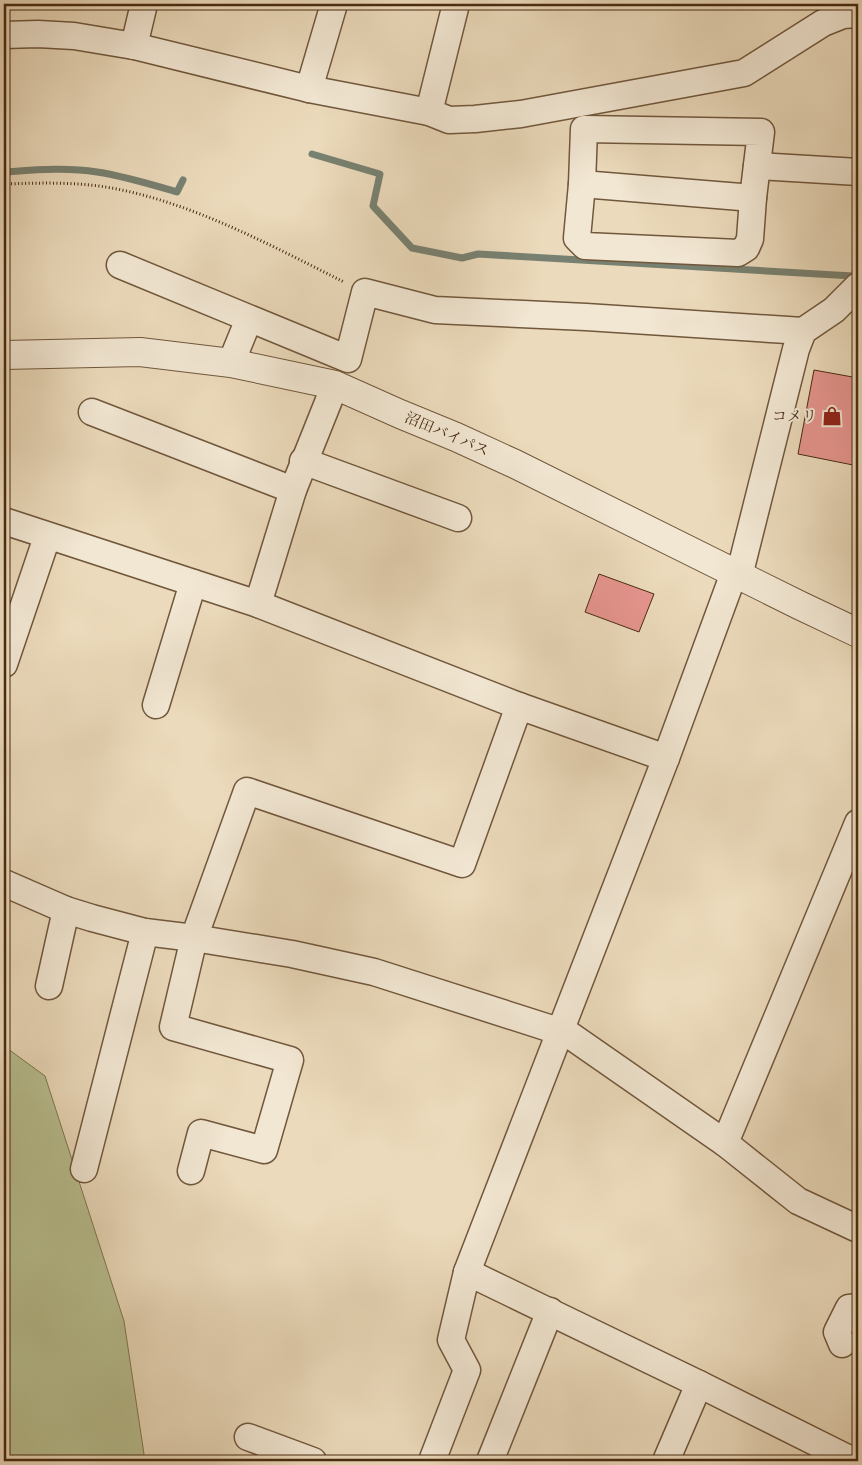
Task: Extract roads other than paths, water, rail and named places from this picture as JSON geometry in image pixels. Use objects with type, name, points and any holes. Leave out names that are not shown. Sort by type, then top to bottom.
[{"type":"street","points":[[134,46],[144,4]]},
{"type":"street","points":[[309,89],[334,4]]},
{"type":"street","points":[[430,112],[456,4]]},
{"type":"street","points":[[4,35],[74,36],[134,46],[309,89],[430,112],[449,120],[520,114],[744,73],[822,23],[858,14]]},
{"type":"street","points":[[584,129],[761,132],[750,239],[746,248],[738,253],[585,246],[577,238],[582,184],[584,129]]},
{"type":"street","points":[[757,166],[858,172]]},
{"type":"street","points":[[582,184],[753,198]]},
{"type":"street","points":[[120,265],[348,359],[365,292],[435,310],[586,317],[803,331]]},
{"type":"street","points":[[432,1461],[468,1370],[452,1340],[467,1272],[737,574],[796,349],[803,331],[834,310],[858,286]]},
{"type":"street","points":[[231,363],[249,319]]},
{"type":"street","name":"沼田バイパス","points":[[4,355],[140,352],[231,363],[335,385],[515,464],[858,632]]},
{"type":"street","points":[[258,604],[293,490],[335,385]]},
{"type":"street","points":[[92,412],[293,490]]},
{"type":"street","points":[[304,461],[458,518]]},
{"type":"street","points":[[4,522],[258,604],[519,706],[666,758]]},
{"type":"street","points":[[4,664],[47,537]]},
{"type":"street","points":[[156,705],[193,583]]},
{"type":"street","points":[[191,1170],[202,1132],[264,1150],[290,1060],[173,1027],[194,938],[247,791],[462,864],[519,706]]},
{"type":"street","points":[[725,1143],[858,823]]},
{"type":"street","points":[[4,883],[66,910],[145,932],[292,954],[374,972],[548,1028],[560,1029],[725,1143],[798,1201],[858,1229]]},
{"type":"street","points":[[50,986],[66,910]]},
{"type":"street","points":[[84,1169],[145,932]]},
{"type":"street","points":[[467,1272],[845,1457],[858,1461]]},
{"type":"street","points":[[842,1344],[837,1332],[849,1308],[858,1307]]},
{"type":"street","points":[[490,1461],[550,1311]]},
{"type":"street","points":[[666,1461],[699,1384]]},
{"type":"street","points":[[248,1437],[314,1461]]},
{"type":"waterway","points":[[312,154],[380,174],[373,206],[412,248],[462,258],[478,254],[853,276],[858,267]]},
{"type":"waterway","points":[[4,172],[50,169],[85,170],[127,178],[177,192],[183,180]]},
{"type":"place","name":"コメリ","points":[[832,416]]}]
